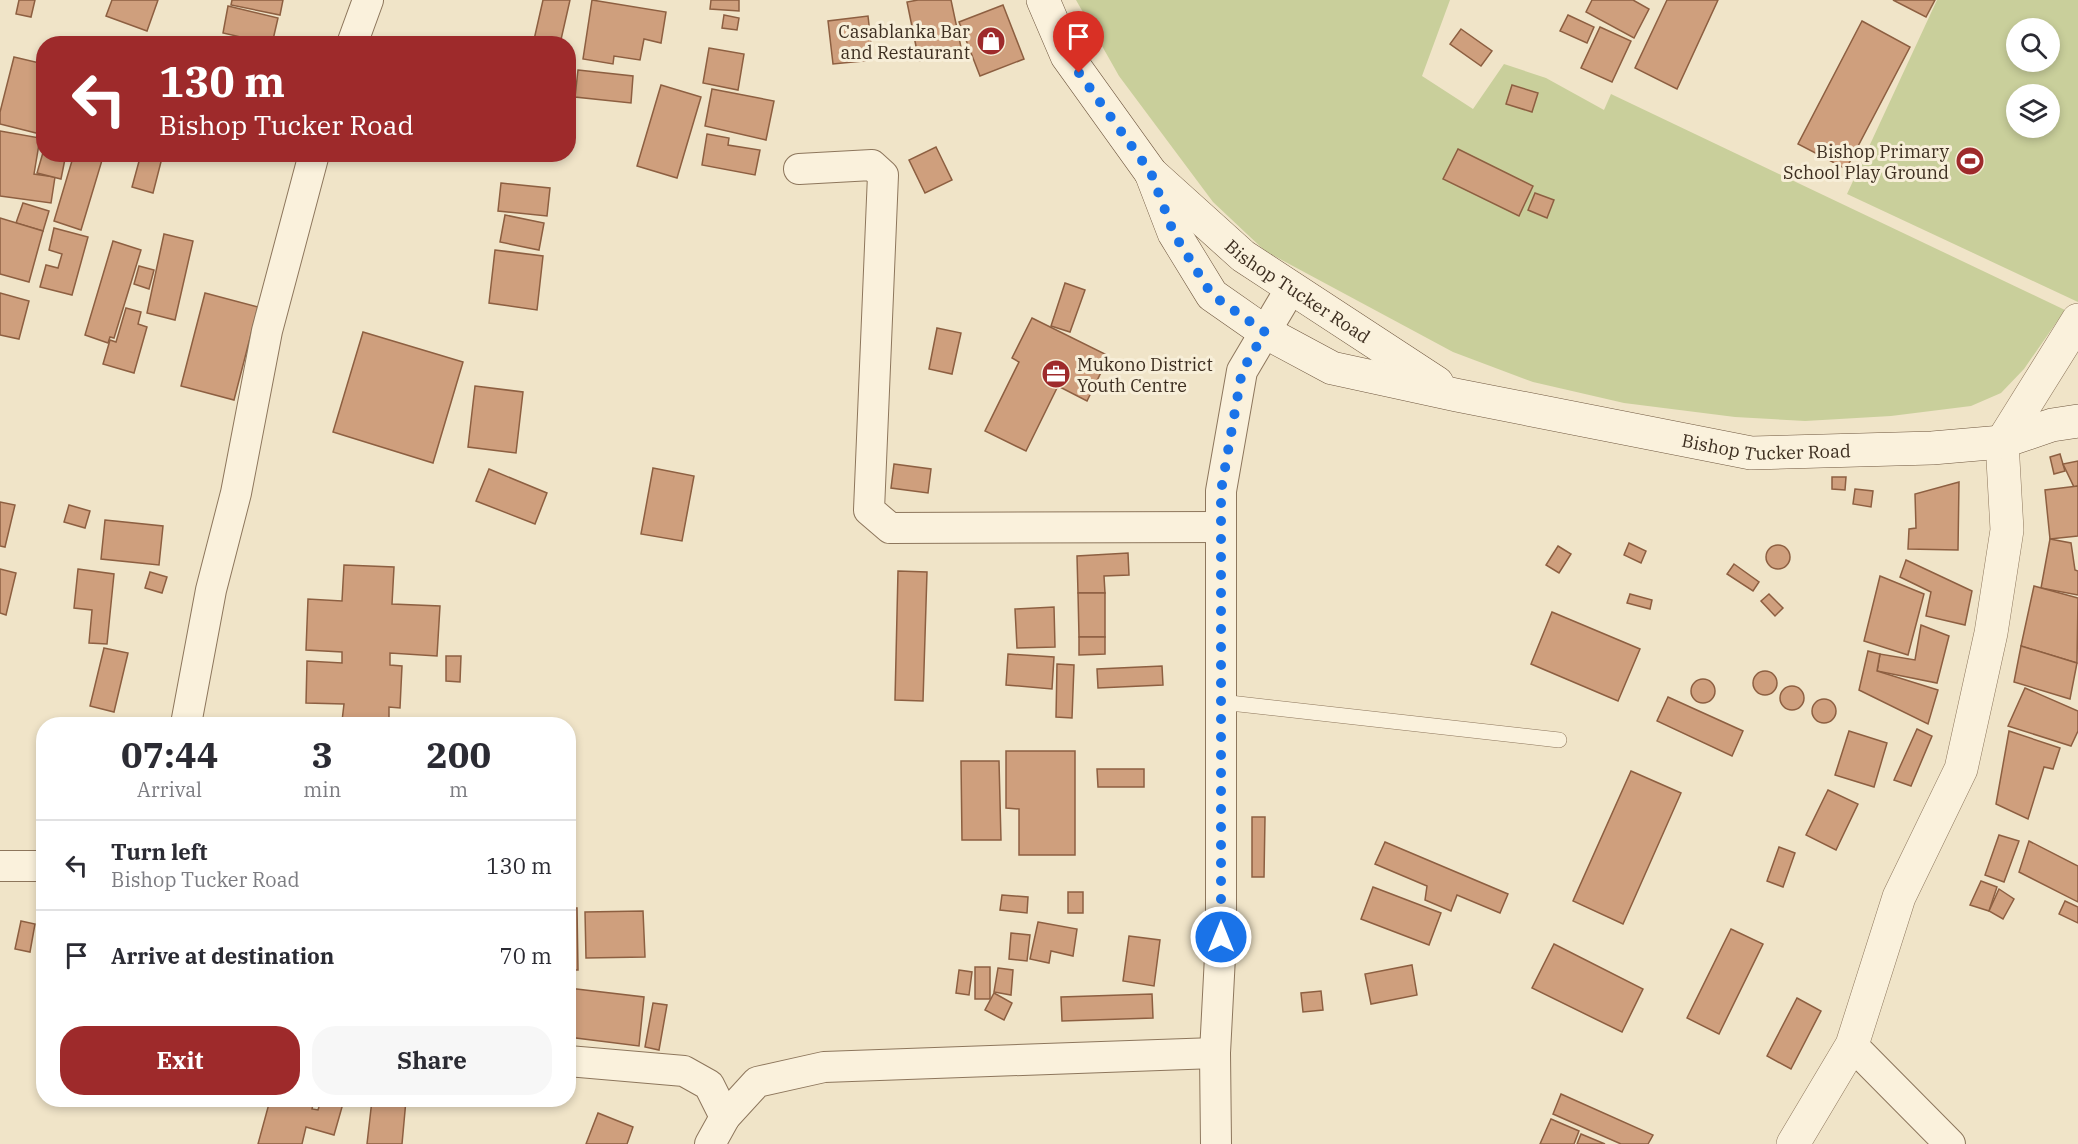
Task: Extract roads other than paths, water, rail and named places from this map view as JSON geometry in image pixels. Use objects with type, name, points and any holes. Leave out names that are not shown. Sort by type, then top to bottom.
[{"type":"main road","name":"Bishop Tucker Road","points":[[1042,0],[1067,56],[1151,173],[1243,256],[1456,396]]},
{"type":"main road","name":"Bishop Tucker Road","points":[[1151,173],[1174,234],[1212,295],[1265,332],[1332,368],[1456,396],[1751,453],[1932,448],[2002,442],[2052,425],[2078,421]]},
{"type":"main road","points":[[1793,1144],[1852,1045],[1899,897],[1961,769],[1991,633],[2007,530],[2002,442],[2078,320]]},
{"type":"street","points":[[355,36],[368,0]]},
{"type":"street","points":[[187,717],[211,590],[236,493],[267,331],[313,162]]},
{"type":"street","points":[[799,169],[873,165],[883,175],[869,510],[890,528],[1221,527]]},
{"type":"street","points":[[1216,1144],[1215,1053],[1221,937],[1221,491],[1242,371],[1291,288]]},
{"type":"street","points":[[0,866],[36,866]]},
{"type":"street","points":[[1852,1045],[1950,1144]]},
{"type":"street","points":[[710,1144],[725,1117],[757,1082],[824,1067],[1215,1053]]},
{"type":"street","points":[[576,1062],[684,1071],[709,1085],[725,1117]]},
{"type":"lane","points":[[1221,702],[1559,740]]},
{"type":"place","name":"Casablanka Bar and Restaurant","points":[[991,41]]},
{"type":"place","name":"Bishop Primary School Play Ground","points":[[1970,161]]},
{"type":"place","name":"Mukono District Youth Centre","points":[[1056,374]]}]
